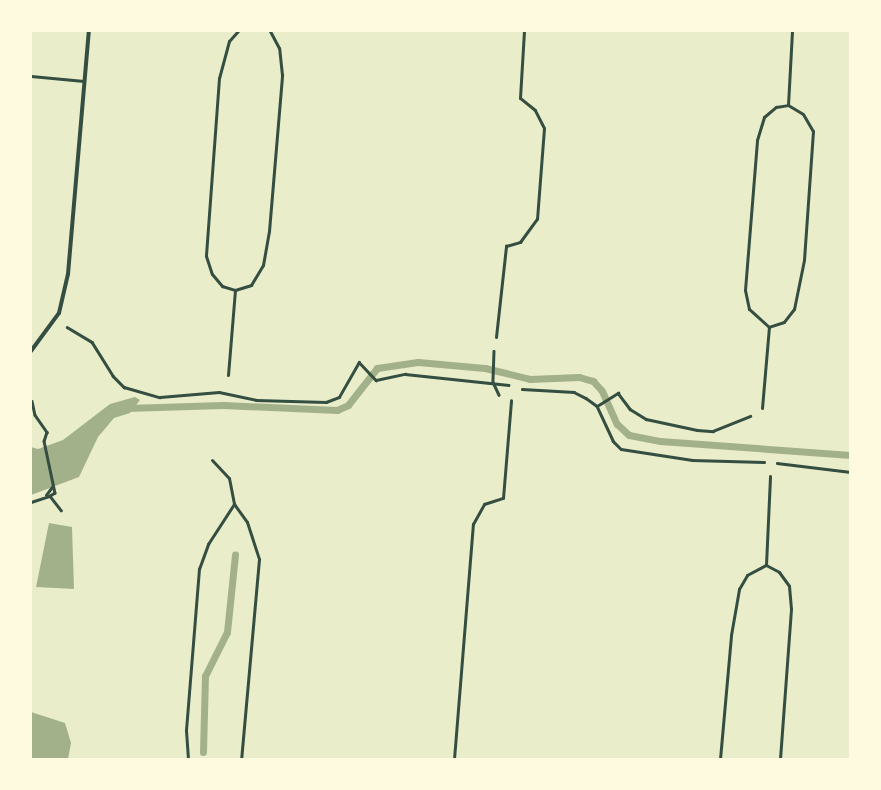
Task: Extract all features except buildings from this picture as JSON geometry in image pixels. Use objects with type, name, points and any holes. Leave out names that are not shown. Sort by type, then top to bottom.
[{"type":"street","points":[[31,351],[55,320],[68,274],[89,31]]},
{"type":"lane","points":[[238,31],[229,41],[219,78],[206,256],[212,274],[222,286],[235,290],[251,285],[263,265],[269,231],[282,75],[278,48],[270,31]]},
{"type":"lane","points":[[496,337],[506,246],[520,242],[537,219],[544,128],[535,110],[520,98],[524,31]]},
{"type":"lane","points":[[788,105],[792,31]]},
{"type":"lane","points":[[31,76],[84,81]]},
{"type":"lane","points":[[788,105],[804,114],[813,131],[804,260],[794,309],[784,322],[769,327],[749,309],[745,290],[757,140],[764,117],[776,107],[788,105]]},
{"type":"lane","points":[[228,375],[235,290]]},
{"type":"lane","points":[[762,408],[769,327]]},
{"type":"lane","points":[[454,759],[472,524],[484,504],[504,498],[511,400]]},
{"type":"lane","points":[[212,460],[229,478],[234,504],[247,522],[259,559],[241,759]]},
{"type":"lane","points":[[766,565],[770,476]]},
{"type":"lane","points":[[188,759],[187,709],[199,569],[208,544],[234,504]]},
{"type":"lane","points":[[720,759],[731,635],[739,589],[747,575],[766,565]]},
{"type":"lane","points":[[766,565],[778,572],[789,586],[791,609],[780,759]]},
{"type":"path","points":[[55,320],[92,342],[112,376],[124,387],[160,397],[219,392],[256,400],[326,402],[339,397],[359,362],[376,380],[405,374],[493,382],[524,390],[574,392],[597,406],[613,441],[621,449],[692,460],[800,464],[850,472]]},
{"type":"path","points":[[493,382],[494,358]]},
{"type":"path","points":[[597,406],[618,393],[630,409],[646,420],[697,430],[713,431],[742,422],[762,408]]},
{"type":"path","points":[[31,502],[55,493],[44,441],[47,432],[35,415],[32,400]]},
{"type":"path","points":[[46,496],[53,486]]},
{"type":"path","points":[[50,496],[62,510]]},
{"type":"shaded area","points":[[135,397],[140,400],[130,413],[114,418],[98,437],[79,477],[31,495],[31,447],[38,449],[63,440],[110,404]]},
{"type":"shaded area","points":[[49,523],[72,527],[74,589],[36,587]]},
{"type":"shaded area","points":[[31,712],[65,723],[71,743],[68,759],[31,759]]},
{"type":"waterway","points":[[126,408],[223,405],[337,410],[348,405],[377,368],[418,362],[485,368],[530,379],[579,377],[593,381],[602,391],[617,424],[629,435],[660,441],[850,455]]},
{"type":"waterway","points":[[203,752],[205,676],[227,632],[235,554]]}]
